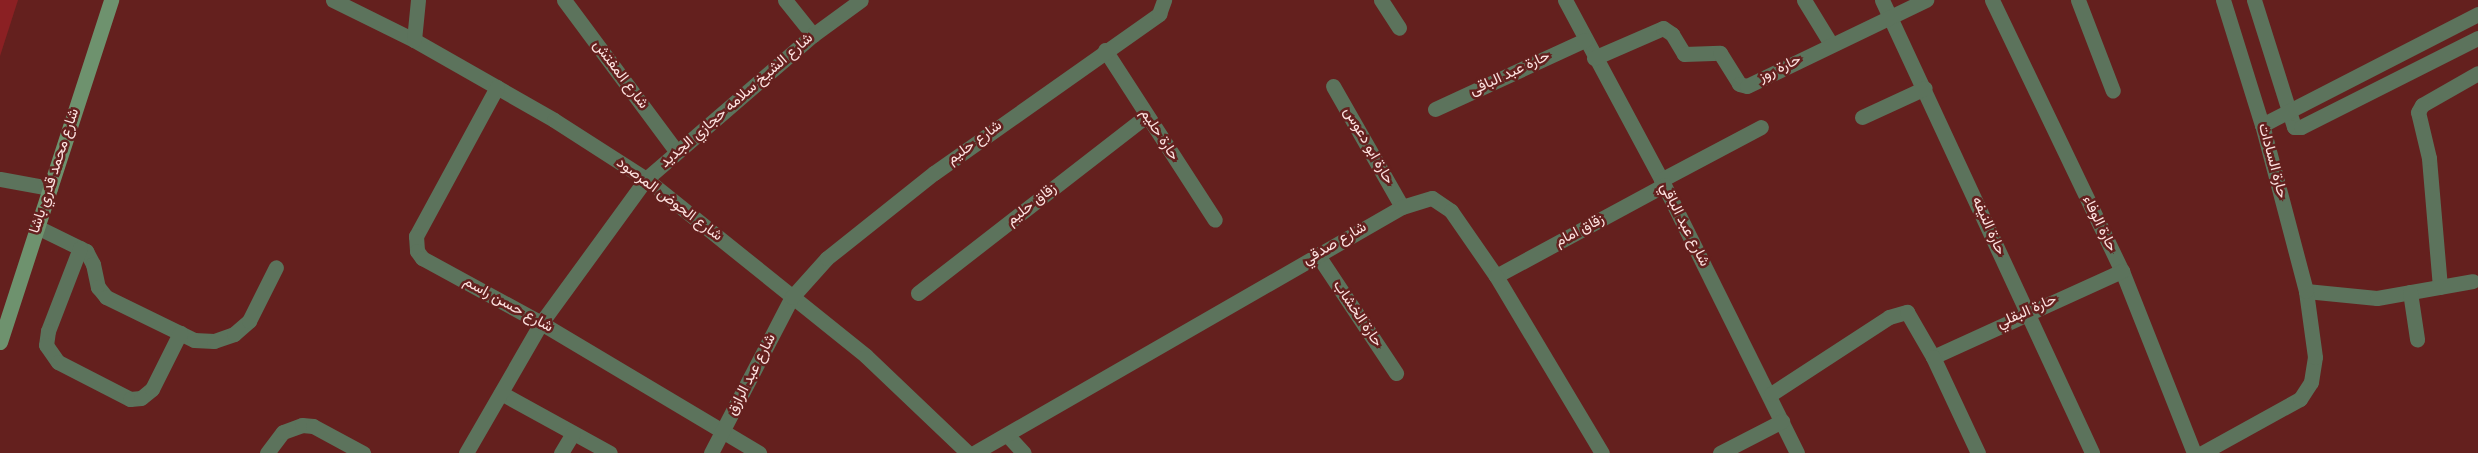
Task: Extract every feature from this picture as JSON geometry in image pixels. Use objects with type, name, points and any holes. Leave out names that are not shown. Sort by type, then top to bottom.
[{"type":"street","name":"شارع محمد قدري باشا","points":[[0,342],[111,0]]},
{"type":"street","name":"شارع الحوض المرصود","points":[[333,0],[414,40],[497,87],[646,179],[867,356],[968,453]]},
{"type":"street","points":[[414,40],[418,0]]},
{"type":"street","name":"شارع المفتش","points":[[564,0],[676,150]]},
{"type":"street","points":[[785,0],[813,35]]},
{"type":"street","name":"شارع الشيخ سلامه حجازي الجديد","points":[[466,453],[541,323],[646,179],[676,150],[813,35],[861,0]]},
{"type":"street","name":"شارع حليم","points":[[792,297],[827,258],[875,218],[1105,50],[1159,14],[1164,0]]},
{"type":"street","points":[[1381,0],[1399,28]]},
{"type":"street","name":"شارع عبد الباقي","points":[[1564,0],[1662,182],[1771,394],[1797,453]]},
{"type":"street","points":[[1804,0],[1831,44]]},
{"type":"street","name":"حارة النيفه","points":[[1882,0],[1925,88],[2092,453]]},
{"type":"street","name":"حارة روز","points":[[1594,58],[1663,28],[1672,34],[1684,54],[1720,53],[1739,84],[1745,86],[1926,0]]},
{"type":"street","name":"حارة الوفاء","points":[[1992,0],[2122,271],[2194,453]]},
{"type":"street","points":[[2078,0],[2113,91]]},
{"type":"street","name":"حارة السادات","points":[[2202,453],[2300,399],[2311,382],[2315,357],[2306,291],[2262,125],[2223,0]]},
{"type":"street","points":[[2254,0],[2291,125],[2301,128],[2478,38]]},
{"type":"street","points":[[2262,125],[2478,14]]},
{"type":"street","name":"حارة عبد الباقى","points":[[1434,109],[1585,40]]},
{"type":"street","name":"حارة حليم","points":[[1105,50],[1146,117],[1215,220]]},
{"type":"street","points":[[2440,287],[2428,158],[2418,112],[2422,105],[2478,73]]},
{"type":"street","name":"حارة ابو دعوس","points":[[1333,86],[1402,207]]},
{"type":"street","name":"شارع حسن راسم","points":[[497,87],[415,244],[422,258],[541,323],[724,429],[759,453]]},
{"type":"street","points":[[1862,117],[1925,88]]},
{"type":"street","name":"زقاق حليم","points":[[918,293],[1146,117]]},
{"type":"street","name":"زقاق امام","points":[[1496,276],[1761,127]]},
{"type":"street","points":[[0,179],[50,188]]},
{"type":"street","name":"شارع صدقي","points":[[974,453],[1008,436],[1317,254],[1419,199],[1442,202],[1496,276],[1602,453]]},
{"type":"street","points":[[37,227],[80,248],[91,257],[98,287],[106,297],[194,340],[214,341],[234,334],[249,321],[276,267]]},
{"type":"street","points":[[80,248],[48,332],[46,345],[58,362],[130,399],[141,398],[152,389],[180,333]]},
{"type":"street","name":"حارة الخشاب","points":[[1317,254],[1396,373]]},
{"type":"street","name":"حارة البقلي","points":[[1933,357],[2026,311],[2122,271]]},
{"type":"street","points":[[2306,291],[2377,298],[2474,281]]},
{"type":"street","points":[[2410,292],[2417,339]]},
{"type":"street","name":"شارع عبد الرازق","points":[[711,453],[792,297]]},
{"type":"street","points":[[1771,394],[1899,312],[1907,312],[1914,319],[1978,453]]},
{"type":"street","points":[[501,393],[610,453]]},
{"type":"street","points":[[1720,453],[1782,421]]},
{"type":"street","points":[[267,453],[283,432],[302,425],[313,426],[363,453]]},
{"type":"street","points":[[561,453],[573,433]]},
{"type":"street","points":[[1008,436],[1024,453]]},
{"type":"shaded area","points":[[0,0],[18,0],[0,56]]}]
